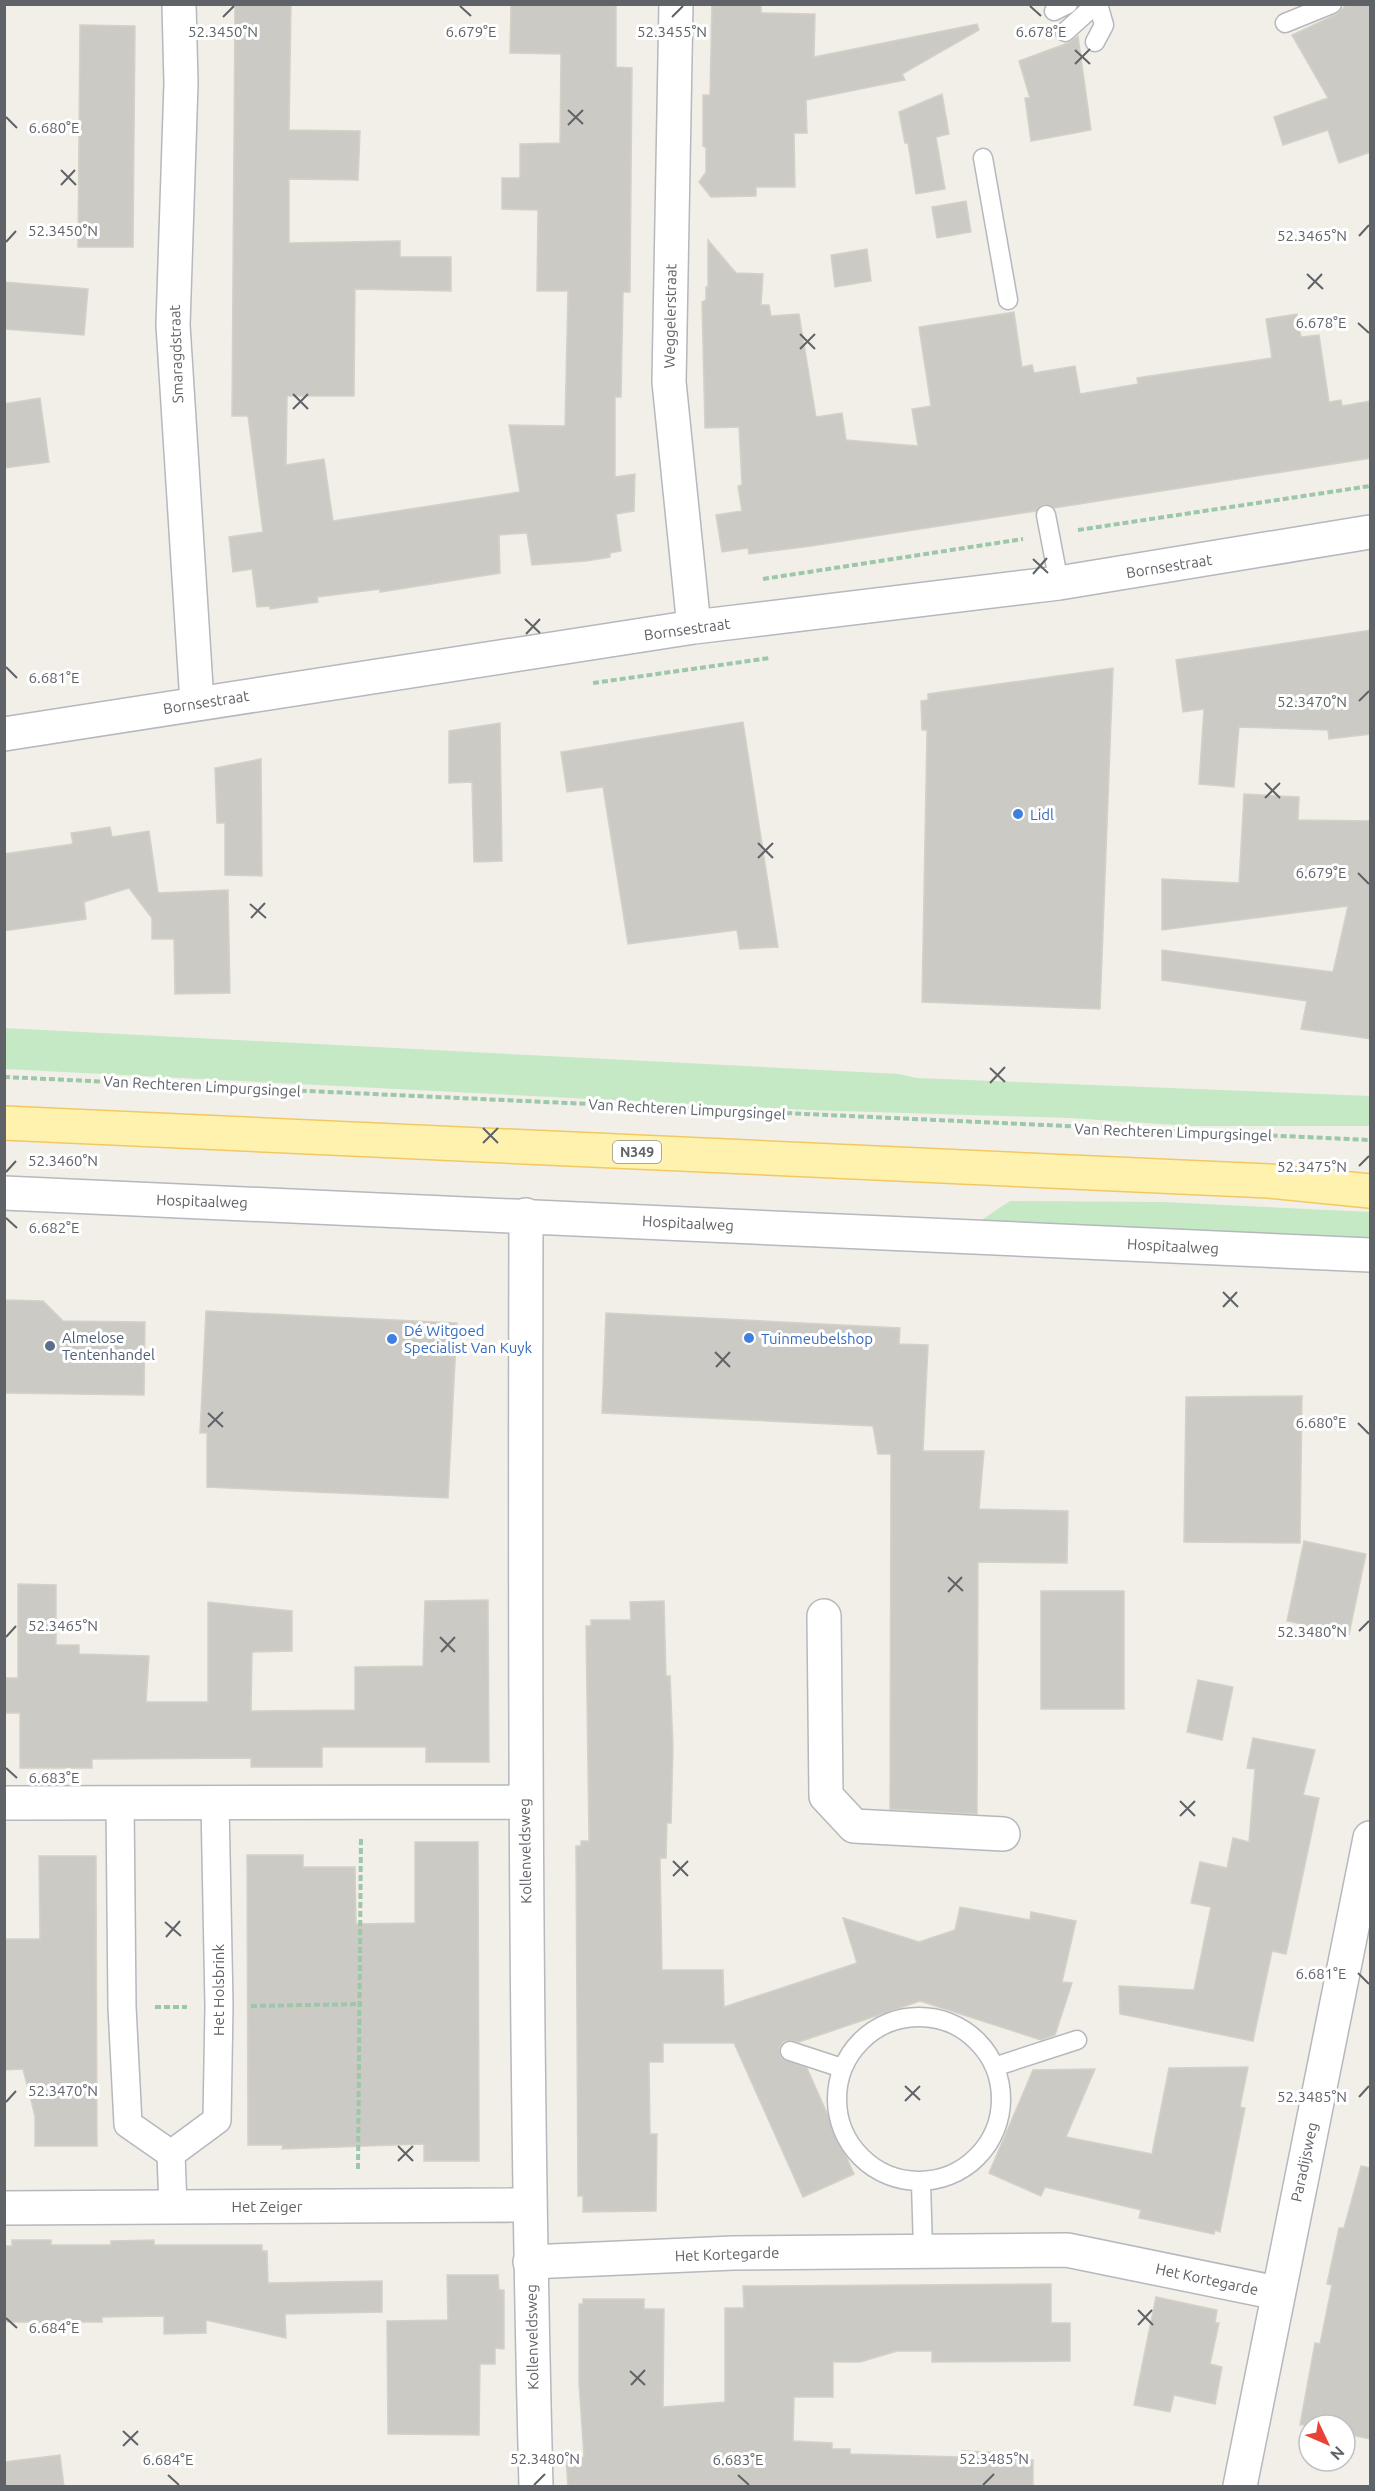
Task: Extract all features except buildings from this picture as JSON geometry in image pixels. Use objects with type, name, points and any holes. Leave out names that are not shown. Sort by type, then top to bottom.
[{"type":"main road","name":"N349","points":[[4,1124],[1269,1181],[1371,1191]]},
{"type":"main road","name":"N349","points":[[1269,1181],[1371,1177]]},
{"type":"street","name":"Smaragdstraat","points":[[179,4],[181,83],[173,325],[197,703]]},
{"type":"street","name":"Weggelerstraat","points":[[676,4],[669,382],[693,627]]},
{"type":"street","name":"Bornsestraat","points":[[4,734],[693,627],[1059,583],[1371,532]]},
{"type":"street","name":"Hospitaalweg","points":[[4,1193],[1371,1255]]},
{"type":"street","name":"Kollenveldsweg","points":[[526,1215],[524,1802],[529,2205],[536,2487]]},
{"type":"street","points":[[824,1616],[826,1796],[854,1826],[1003,1834]]},
{"type":"street","points":[[4,1803],[524,1802]]},
{"type":"street","points":[[120,1803],[122,2007],[128,2124],[171,2154],[173,2207]]},
{"type":"street","name":"Het Holsbrink","points":[[171,2154],[217,2120],[219,2007],[215,1803]]},
{"type":"street","name":"Paradijsweg","points":[[1240,2487],[1371,1838]]},
{"type":"street","name":"Het Zeiger","points":[[4,2208],[529,2205]]},
{"type":"street","name":"Het Kortegarde","points":[[530,2262],[733,2253],[1067,2250],[1278,2293]]},
{"type":"lane","points":[[1285,23],[1332,4]]},
{"type":"lane","points":[[1065,32],[1097,5],[1104,25],[1095,42]]},
{"type":"lane","points":[[983,158],[1008,300]]},
{"type":"lane","points":[[1046,515],[1059,583]]},
{"type":"lane","points":[[899,2018],[938,2018],[973,2034],[997,2066],[1003,2106],[990,2145],[960,2172],[921,2183],[888,2177],[861,2159],[843,2132],[836,2100],[842,2068],[865,2036],[899,2018]]},
{"type":"lane","points":[[997,2066],[1077,2040]]},
{"type":"lane","points":[[790,2051],[842,2068]]},
{"type":"lane","points":[[921,2183],[923,2250]]},
{"type":"path","name":"Van Rechteren Limpurgsingel","points":[[4,1077],[1371,1140]]},
{"type":"path","points":[[358,2206],[362,2004],[361,1803]]},
{"type":"green space","points":[[4,1028],[899,1074],[916,1078],[1370,1096],[1370,1126],[1190,1126],[1070,1118],[809,1110],[5,1069]]},
{"type":"green space","points":[[1010,1201],[1162,1202],[1370,1212],[1370,1238],[980,1221]]},
{"type":"place","name":"Lidl","points":[[1018,814]]},
{"type":"place","name":"Tuinmeubelshop","points":[[749,1338]]},
{"type":"place","name":"Dé Witgoed Specialist Van Kuyk","points":[[392,1339]]},
{"type":"place","name":"Almelose Tentenhandel","points":[[50,1346]]}]
